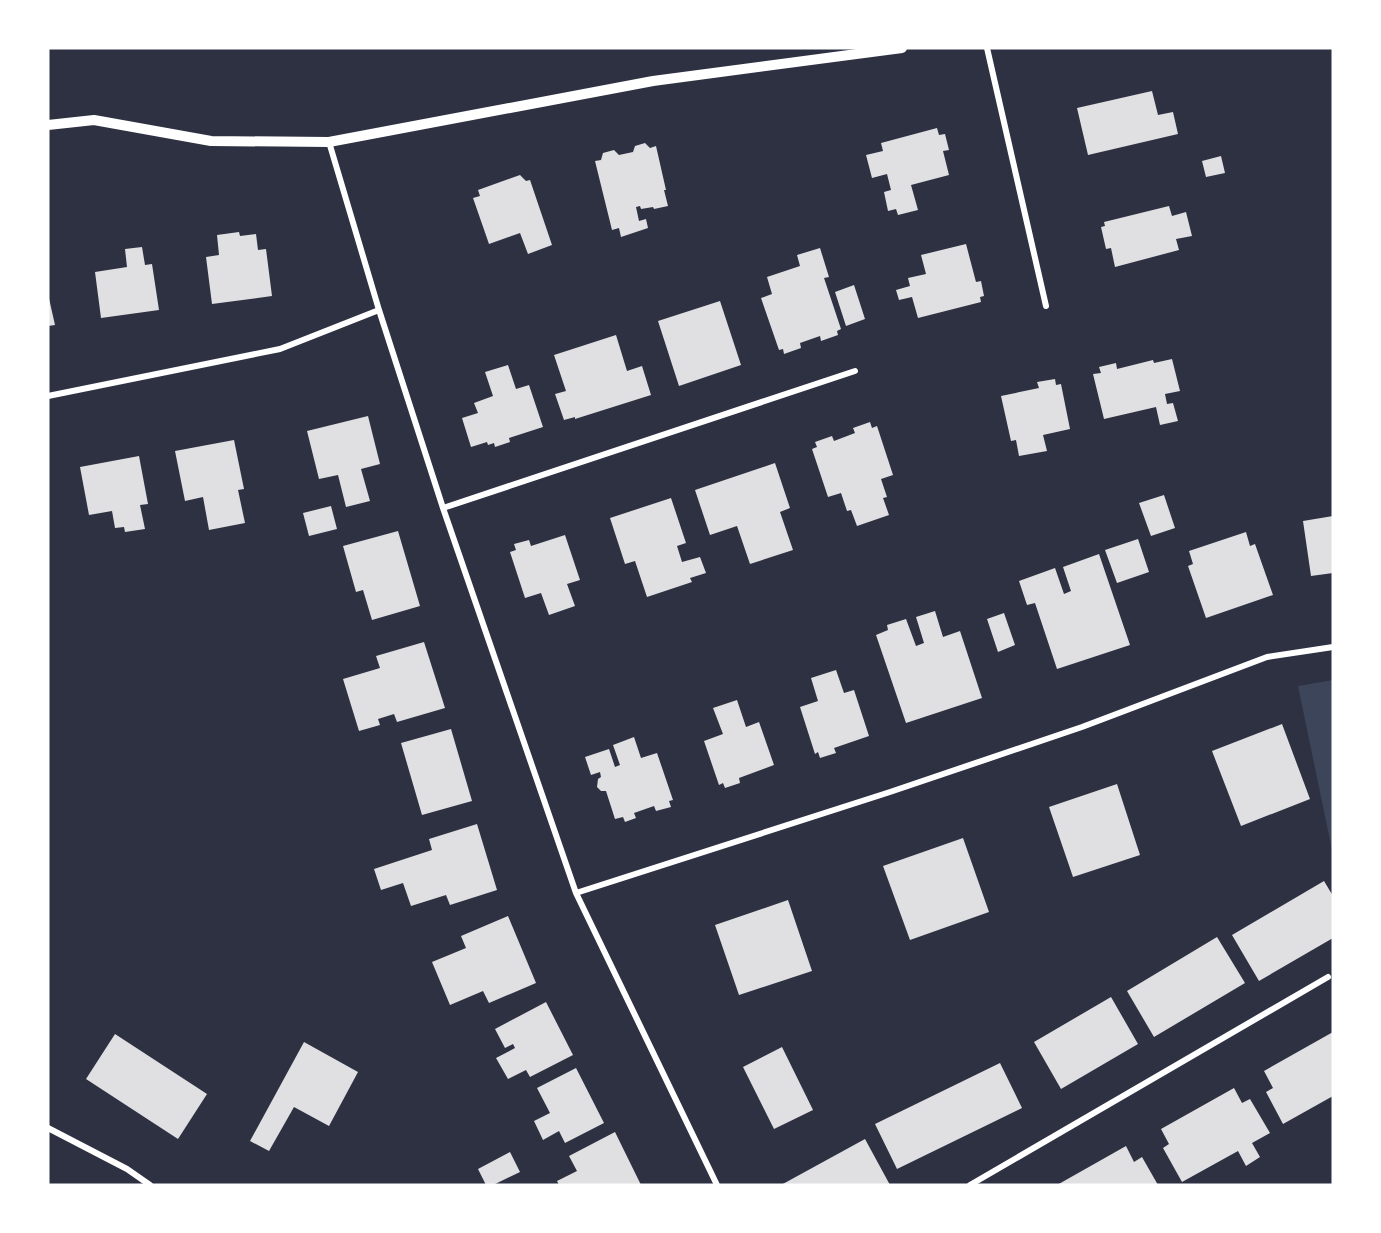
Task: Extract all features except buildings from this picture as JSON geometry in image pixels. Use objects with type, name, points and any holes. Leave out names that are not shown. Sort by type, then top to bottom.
[{"type":"street","points":[[48,124],[94,120],[211,141],[328,141],[653,81],[902,48]]},
{"type":"street","points":[[987,48],[1046,306]]},
{"type":"street","points":[[328,141],[379,310],[443,508],[576,893],[717,1185]]},
{"type":"street","points":[[48,396],[280,349],[379,310]]},
{"type":"street","points":[[443,508],[855,371]]},
{"type":"street","points":[[576,893],[890,792],[1082,727],[1267,657],[1333,647]]},
{"type":"street","points":[[970,1185],[1328,977]]},
{"type":"street","points":[[48,1128],[127,1169],[150,1185]]},
{"type":"shaded area","points":[[1333,680],[1333,855],[1298,686]]}]
